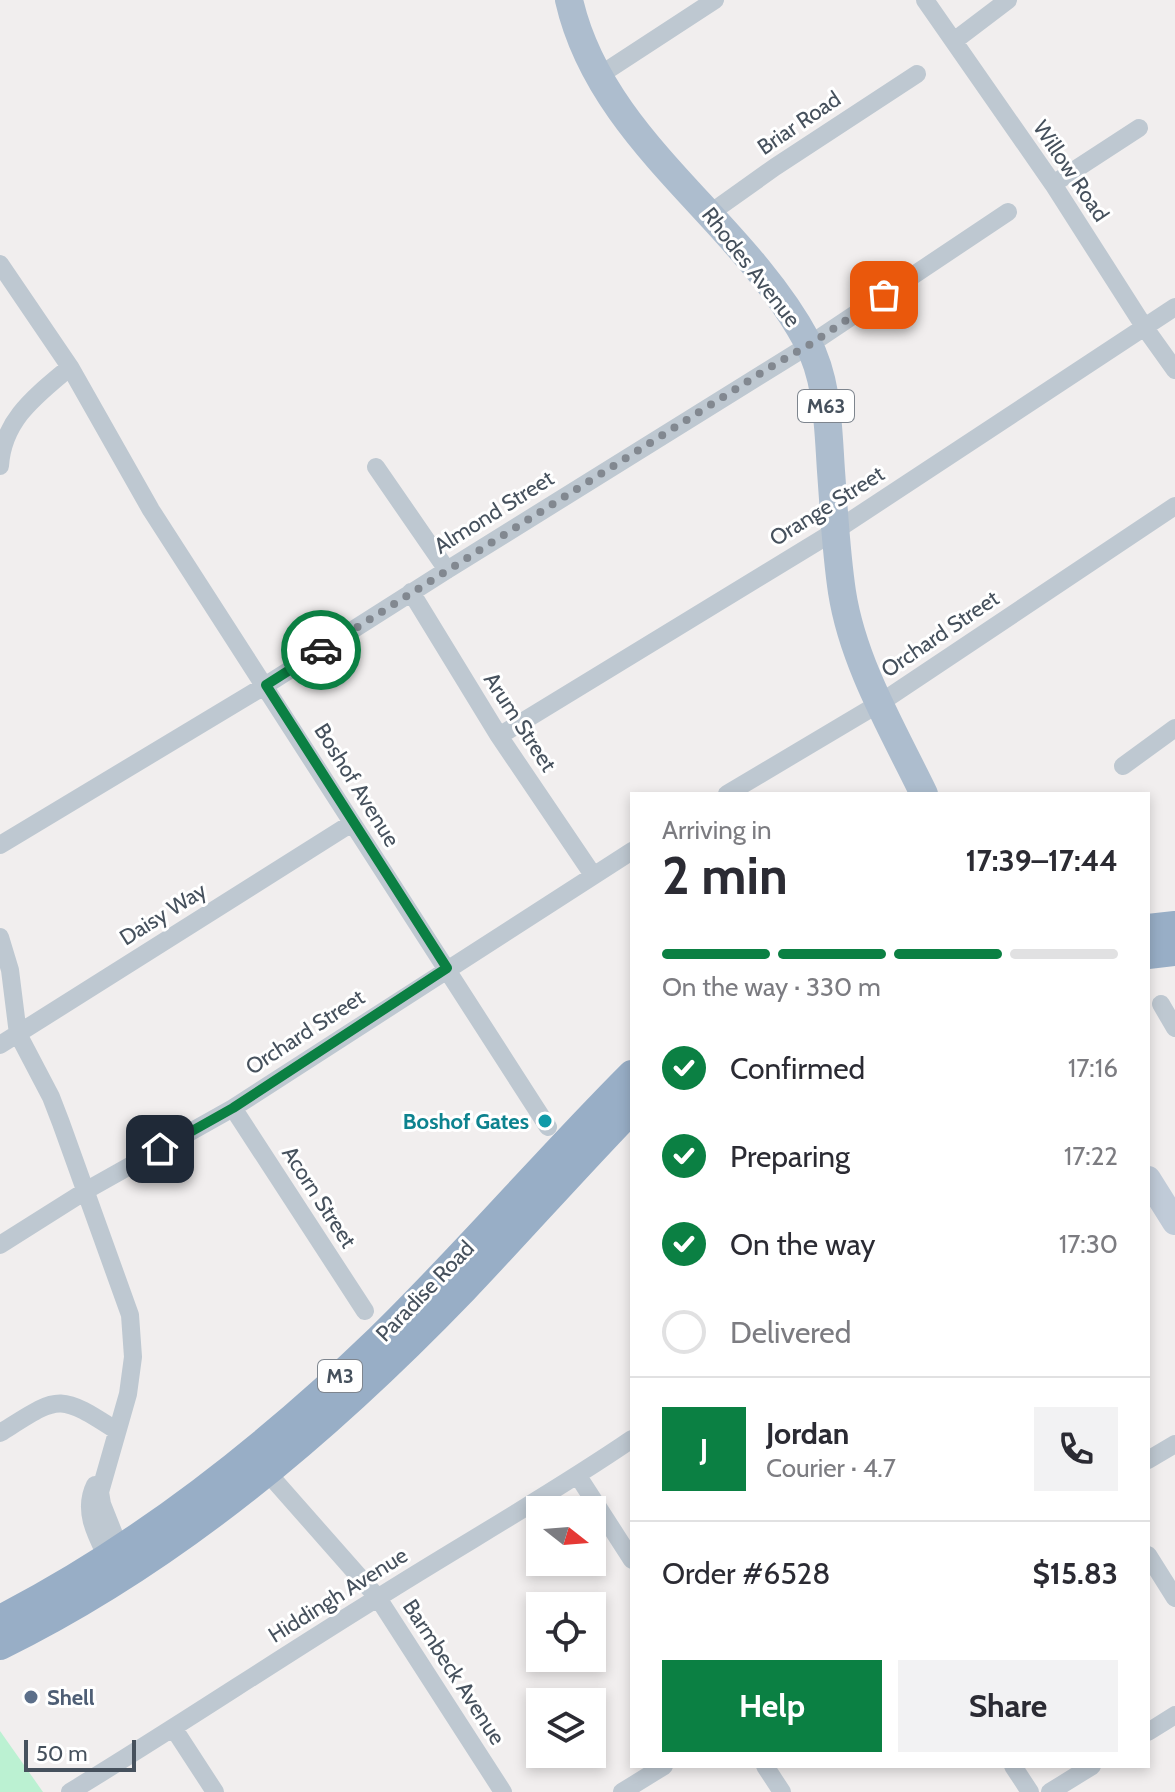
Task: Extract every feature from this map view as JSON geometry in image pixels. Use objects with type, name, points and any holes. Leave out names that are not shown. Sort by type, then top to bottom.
[{"type":"highway","points":[[1150,929],[1175,926]]},
{"type":"highway","points":[[1150,954],[1175,951]]},
{"type":"highway","name":"Paradise Road","points":[[0,1645],[84,1599],[170,1516],[237,1465],[339,1377],[383,1336],[630,1077]]},
{"type":"highway","name":"Paradise Road","points":[[0,1620],[190,1529],[266,1471],[331,1417],[406,1346],[630,1110]]},
{"type":"highway","points":[[0,1664],[71,1623],[84,1599]]},
{"type":"main road","name":"Rhodes Avenue","points":[[569,0],[575,25],[597,77],[628,120],[772,288],[809,345],[818,369],[829,425],[842,595],[857,648],[923,792]]},
{"type":"main road","points":[[1150,1182],[1174,1217]]},
{"type":"street","points":[[597,77],[715,0]]},
{"type":"street","name":"Willow Road","points":[[925,0],[1053,184],[1175,370]]},
{"type":"street","points":[[954,41],[1008,0]]},
{"type":"street","name":"Briar Road","points":[[709,214],[917,74]]},
{"type":"street","points":[[1053,184],[1139,128]]},
{"type":"street","name":"Almond Street","points":[[0,845],[266,685],[809,345],[1008,212]]},
{"type":"street","name":"Boshof Avenue","points":[[0,264],[70,367],[151,510],[548,1127]]},
{"type":"street","name":"Orange Street","points":[[499,736],[835,531],[1175,307]]},
{"type":"street","points":[[0,466],[4,440],[24,405],[70,367]]},
{"type":"street","points":[[376,467],[447,570]]},
{"type":"street","name":"Orchard Street","points":[[730,792],[880,703],[1175,506]]},
{"type":"street","name":"Arum Street","points":[[411,592],[499,736],[593,875]]},
{"type":"street","points":[[1123,766],[1175,728]]},
{"type":"street","name":"Daisy Way","points":[[0,1045],[352,823]]},
{"type":"street","name":"Orchard Street","points":[[0,1245],[87,1190],[233,1108],[630,852]]},
{"type":"street","points":[[0,937],[10,970],[18,1034],[51,1097],[130,1315],[133,1357],[128,1394],[103,1477],[92,1491],[89,1510],[118,1563]]},
{"type":"street","points":[[1161,1004],[1175,1028]]},
{"type":"street","name":"Acorn Street","points":[[233,1108],[365,1311]]},
{"type":"street","points":[[0,1433],[43,1407],[59,1403],[78,1406],[117,1431]]},
{"type":"street","name":"Hiddingh Avenue","points":[[70,1792],[578,1476],[630,1440]]},
{"type":"street","points":[[1150,1459],[1175,1444]]},
{"type":"street","name":"Barmbeck Avenue","points":[[266,1471],[378,1598],[503,1792]]},
{"type":"street","points":[[578,1476],[630,1557]]},
{"type":"street","points":[[1150,1558],[1175,1598]]},
{"type":"street","points":[[1150,1731],[1175,1715]]},
{"type":"street","points":[[174,1729],[215,1792]]},
{"type":"street","points":[[622,1792],[661,1768]]},
{"type":"street","points":[[766,1768],[782,1792]]},
{"type":"street","points":[[1014,1768],[1030,1792]]},
{"type":"street","points":[[1050,1792],[1089,1768]]},
{"type":"green space","points":[[0,1731],[43,1792],[0,1792]]},
{"type":"way so far","points":[[321,650],[884,295]]},
{"type":"place","name":"Boshof Gates","points":[[545,1121]]},
{"type":"place","name":"Shell","points":[[31,1697]]},
{"type":"route","points":[[160,1149],[233,1108],[447,968],[266,685],[321,650]]}]
